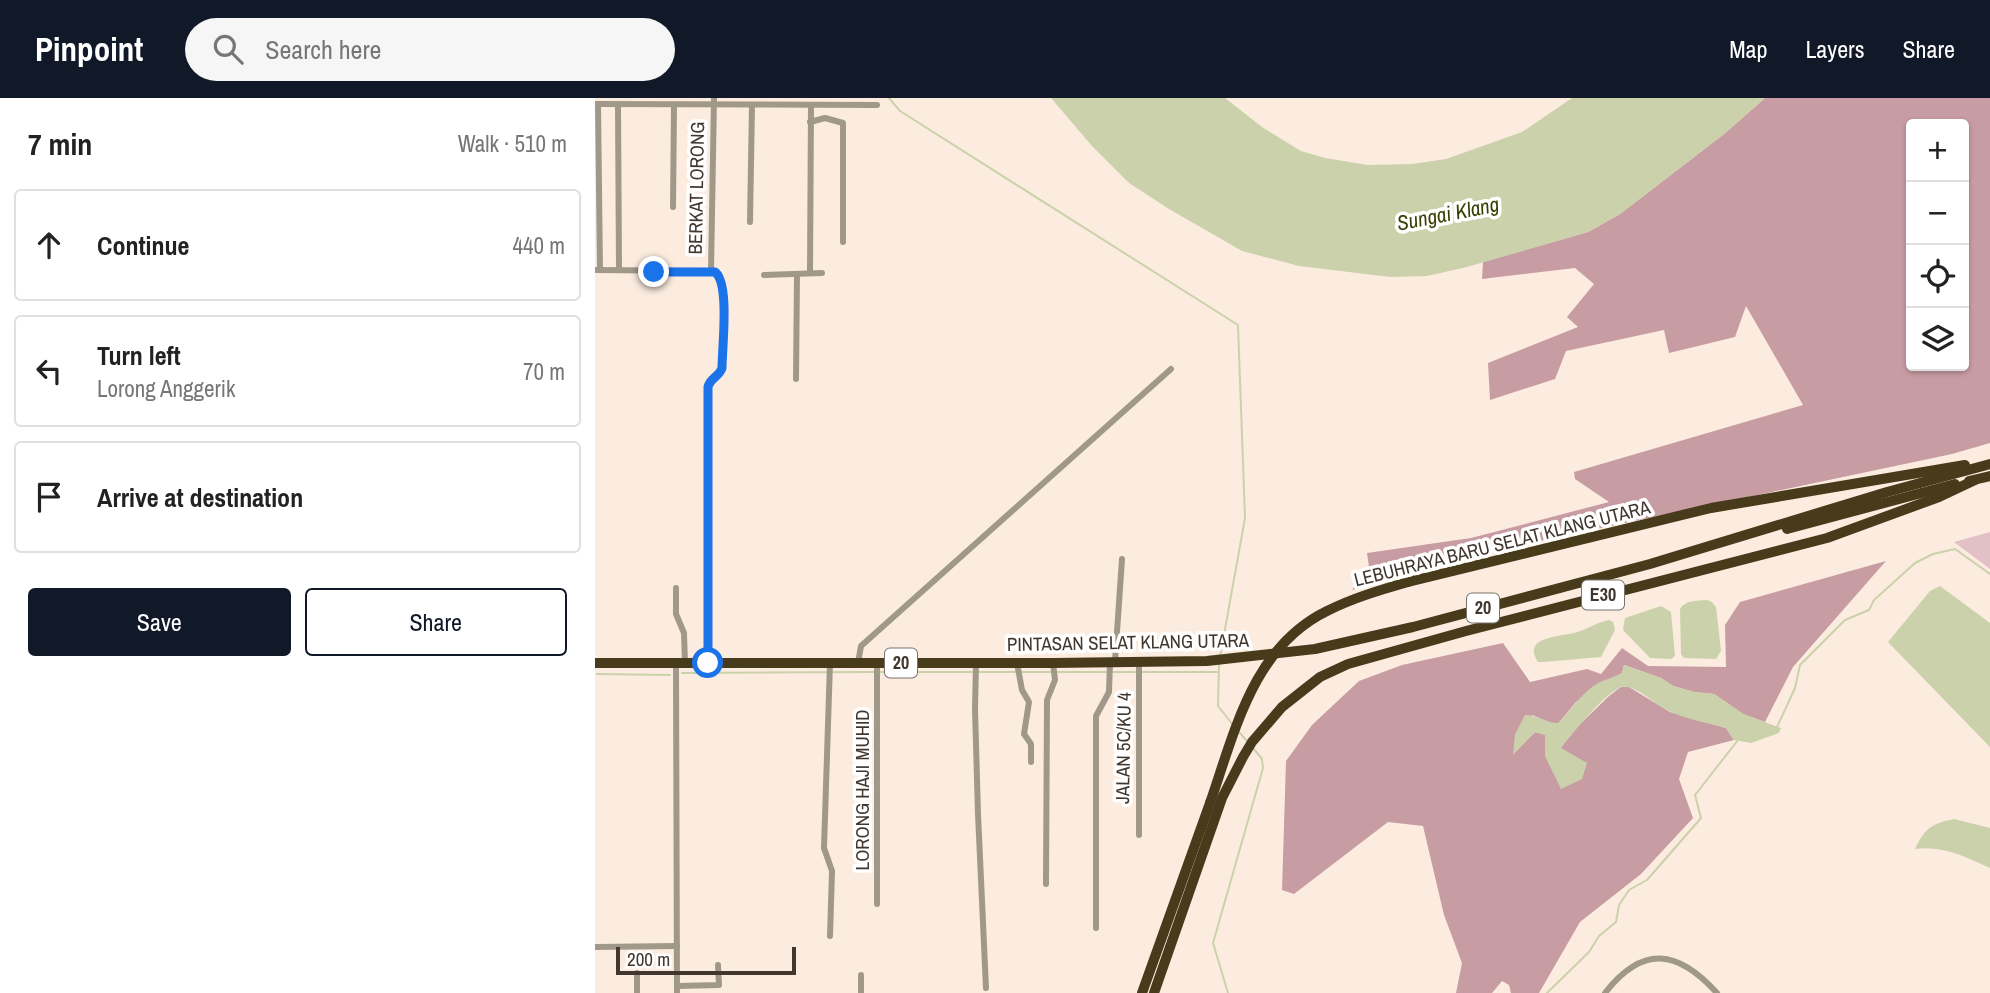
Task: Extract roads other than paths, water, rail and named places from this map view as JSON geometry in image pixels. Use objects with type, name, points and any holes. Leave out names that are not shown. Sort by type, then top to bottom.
[{"type":"highway","name":"LEBUHRAYA BARU SELAT KLANG UTARA","points":[[1731,541],[1990,462]]},
{"type":"highway","name":"LEBUHRAYA BARU SELAT KLANG UTARA","points":[[1142,993],[1251,690],[1263,668],[1285,640],[1324,612],[1360,596],[1408,582],[1711,508],[1990,462]]},
{"type":"highway","name":"E30","points":[[1731,541],[1814,523],[1990,476]]},
{"type":"highway","name":"E30","points":[[1154,993],[1222,798],[1243,757],[1252,742],[1282,708],[1320,677],[1348,664],[1571,603],[1827,538],[1939,497],[1975,480]]},
{"type":"highway","name":"PINTASAN SELAT KLANG UTARA","points":[[595,663],[830,666],[858,663],[976,669],[1232,659],[1315,649],[1367,638],[1731,541]]},
{"type":"street","points":[[708,663],[708,387],[709,382],[722,368],[723,296],[719,274],[711,271],[598,270],[596,104],[674,105],[714,101],[877,106]]},
{"type":"street","name":"BERKAT LORONG","points":[[711,271],[714,101]]},
{"type":"street","points":[[750,222],[756,103]]},
{"type":"street","points":[[618,105],[619,269]]},
{"type":"street","points":[[673,207],[674,105]]},
{"type":"street","points":[[810,273],[811,105]]},
{"type":"street","points":[[810,122],[825,118],[843,123],[843,242]]},
{"type":"street","points":[[764,275],[822,274]]},
{"type":"street","points":[[796,379],[797,275]]},
{"type":"street","points":[[858,663],[860,646],[1171,369]]},
{"type":"street","points":[[1096,928],[1096,716],[1109,692],[1122,558]]},
{"type":"street","points":[[676,588],[676,614],[684,633],[680,663],[677,990],[719,989],[718,965]]},
{"type":"street","name":"JALAN 5C/KU 4","points":[[1139,661],[1139,835]]},
{"type":"street","name":"LORONG HAJI MUHID","points":[[877,904],[878,665]]},
{"type":"street","points":[[1046,884],[1047,700],[1055,676],[1053,665]]},
{"type":"street","points":[[830,666],[824,848],[832,871],[830,936]]},
{"type":"street","points":[[1017,666],[1029,702],[1024,734],[1031,744],[1031,761]]},
{"type":"street","points":[[976,669],[977,801],[986,988]]},
{"type":"street","points":[[595,947],[677,946]]},
{"type":"street","points":[[1605,993],[1615,979],[1629,968],[1646,960],[1661,958],[1691,968],[1717,993]]},
{"type":"street","points":[[637,973],[637,993]]},
{"type":"street","points":[[861,975],[861,993]]},
{"type":"water","name":"Sungai Klang","points":[[1051,98],[1225,98],[1262,127],[1301,151],[1368,165],[1412,164],[1446,159],[1522,132],[1572,98],[1765,98],[1724,134],[1620,214],[1588,232],[1467,267],[1427,276],[1390,277],[1299,266],[1242,251],[1129,183],[1092,146]]},
{"type":"water","points":[[1940,586],[1990,623],[1990,747],[1888,642],[1930,591]]},
{"type":"water","points":[[1707,600],[1716,607],[1721,651],[1716,659],[1684,658],[1681,654],[1680,609],[1688,602]]},
{"type":"water","points":[[1661,606],[1671,612],[1675,656],[1671,659],[1650,658],[1623,630],[1625,618]]},
{"type":"water","points":[[1609,620],[1613,622],[1615,630],[1601,657],[1538,662],[1534,653],[1539,642]]},
{"type":"water","points":[[1624,665],[1661,678],[1673,686],[1714,694],[1743,714],[1781,728],[1779,733],[1751,743],[1734,740],[1726,728],[1675,714],[1636,690],[1622,687],[1598,705],[1561,748],[1587,763],[1582,779],[1561,789],[1545,756],[1545,735],[1535,732],[1513,755],[1515,734],[1525,715],[1558,723],[1588,690],[1622,673]]},
{"type":"water","points":[[1954,819],[1990,828],[1990,868],[1944,850],[1915,849],[1930,828]]},
{"type":"waterway","points":[[889,98],[900,111],[1238,325],[1245,518],[1220,657]]},
{"type":"waterway","points":[[1777,727],[1795,688],[1800,665],[1845,620],[1869,610],[1874,600],[1915,563],[1933,554],[1955,549],[1990,574]]},
{"type":"waterway","points":[[1219,663],[1218,706],[1233,725]]},
{"type":"waterway","points":[[682,673],[874,672]]},
{"type":"waterway","points":[[880,672],[972,672]]},
{"type":"waterway","points":[[978,672],[1137,672]]},
{"type":"waterway","points":[[1142,672],[1217,672]]},
{"type":"waterway","points":[[597,674],[670,675]]},
{"type":"waterway","points":[[1239,732],[1247,741]]},
{"type":"waterway","points":[[1547,993],[1589,952],[1599,936],[1616,922],[1619,905],[1629,890],[1647,880],[1701,818],[1695,795],[1738,740]]},
{"type":"waterway","points":[[1228,993],[1213,943],[1263,768],[1262,759],[1253,748]]}]
